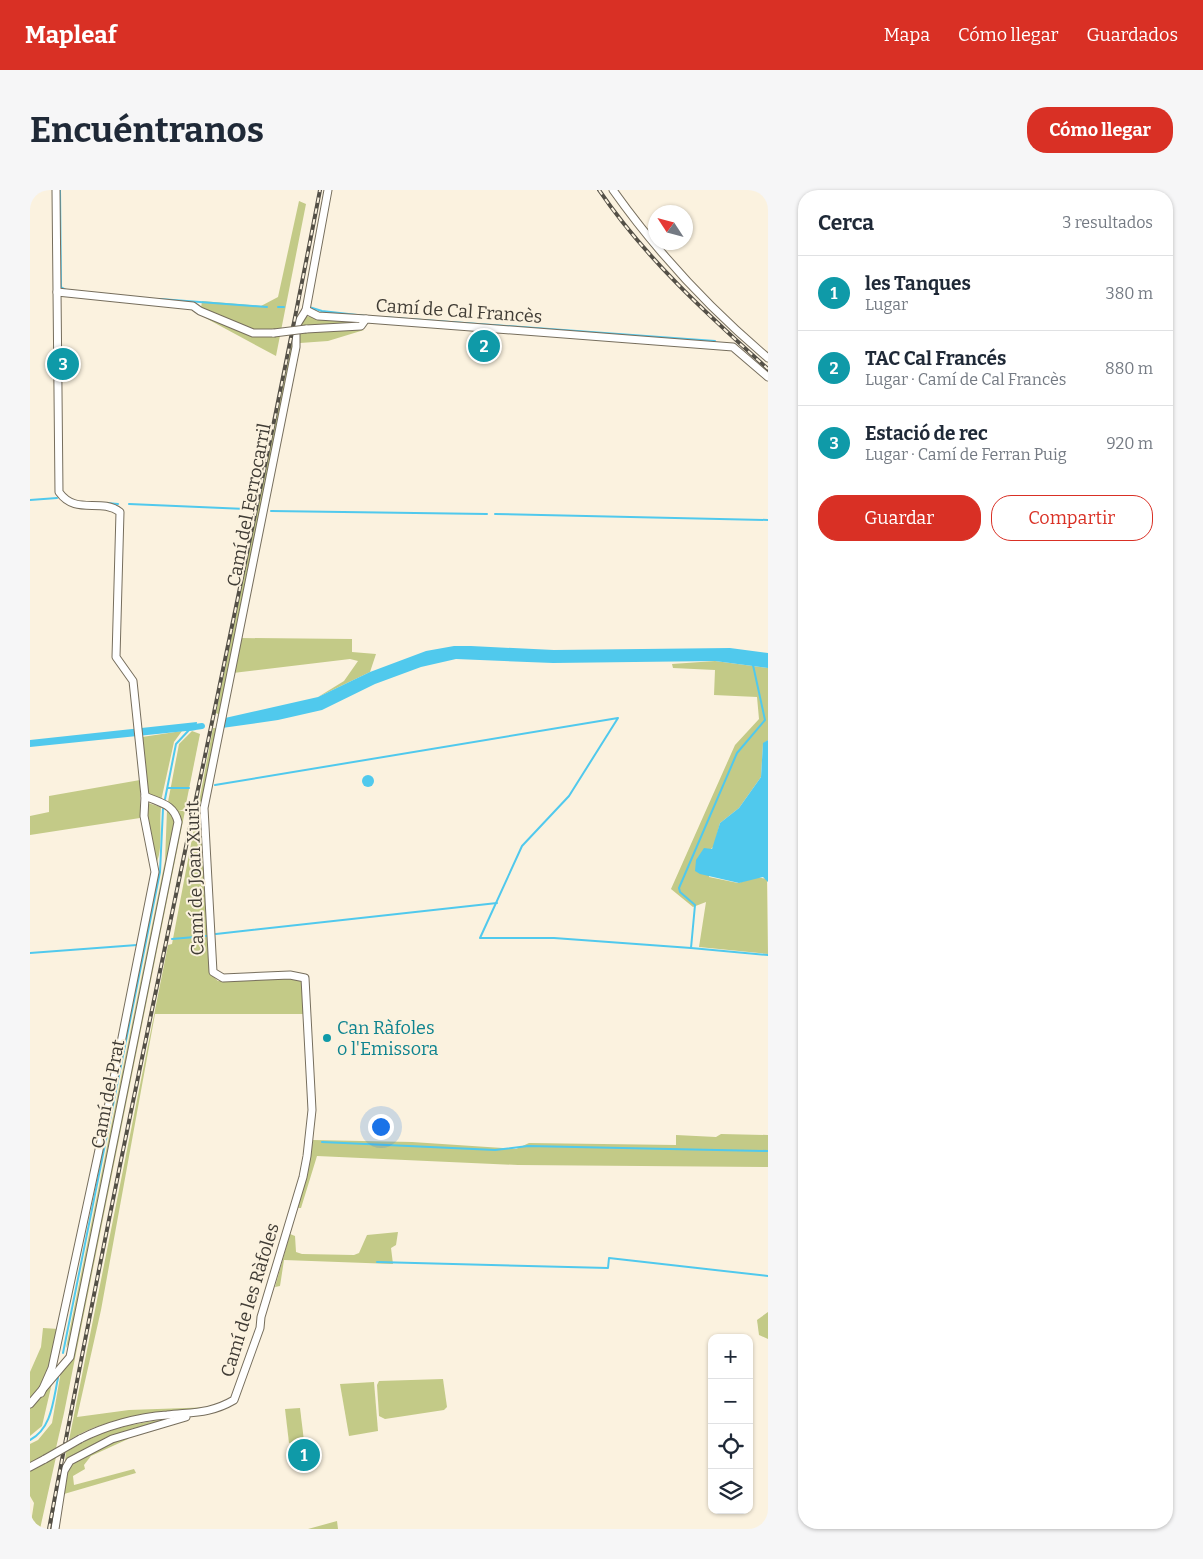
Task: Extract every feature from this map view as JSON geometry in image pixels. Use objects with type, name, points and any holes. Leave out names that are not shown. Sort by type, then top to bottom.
[{"type":"street","points":[[41,1394],[52,1368],[108,1108],[155,872],[144,816],[145,796],[133,681],[116,657],[120,512],[114,507],[72,504],[65,500],[59,492],[56,190]]},
{"type":"street","name":"Camí del Ferrocarril","points":[[224,709],[296,347],[296,326],[306,310],[328,190]]},
{"type":"street","points":[[613,190],[628,212],[693,286],[731,327],[768,358]]},
{"type":"street","name":"Camí de Cal Francès","points":[[57,292],[193,306],[200,311],[253,333],[362,326],[366,318],[733,347],[768,377]]},
{"type":"street","points":[[306,310],[318,316],[366,318]]},
{"type":"street","name":"Camí de Joan Xurit","points":[[224,709],[204,808],[213,972],[222,978],[290,975],[300,975],[305,978],[312,1110]]},
{"type":"street","name":"Camí del Prat","points":[[30,1404],[41,1394],[70,1357],[178,822],[176,812],[170,806],[145,796]]},
{"type":"street","name":"Camí de les Ràfoles","points":[[30,1467],[80,1439],[109,1427],[166,1415],[191,1415],[217,1409],[234,1400],[260,1328],[261,1317],[303,1177],[312,1110]]},
{"type":"street","points":[[55,1529],[64,1471],[70,1461],[112,1439],[191,1415]]},
{"type":"green space","points":[[299,201],[306,204],[276,356],[200,315],[202,301],[261,306],[278,297]]},
{"type":"green space","points":[[305,316],[352,321],[353,323],[347,326],[298,329]]},
{"type":"green space","points":[[320,330],[364,330],[328,341],[300,343],[297,334]]},
{"type":"green space","points":[[292,342],[294,351],[220,715],[216,713]]},
{"type":"green space","points":[[241,638],[352,639],[352,652],[376,654],[370,672],[318,697],[344,681],[358,661],[350,659],[233,673]]},
{"type":"green space","points":[[715,661],[768,668],[768,740],[763,744],[761,777],[739,808],[720,823],[714,846],[711,849],[709,877],[738,883],[757,877],[767,879],[768,954],[699,947],[706,902],[693,907],[671,889],[735,745],[759,719],[757,697],[714,695],[715,670],[673,668],[672,664]]},
{"type":"green space","points":[[213,728],[217,728],[202,810],[211,974],[218,981],[298,977],[304,984],[303,1014],[155,1014],[101,1310],[77,1417],[129,1410],[214,1407],[158,1413],[121,1420],[85,1431],[69,1440],[168,945],[172,944]]},
{"type":"green space","points":[[182,731],[174,742],[161,801],[147,793],[142,737]]},
{"type":"green space","points":[[192,731],[200,734],[185,809],[178,811],[168,802],[179,744]]},
{"type":"green space","points":[[140,780],[140,818],[30,835],[30,816],[49,812],[49,796]]},
{"type":"green space","points":[[148,803],[161,807],[160,849],[157,862],[147,817]]},
{"type":"green space","points":[[167,810],[185,811],[64,1413],[56,1448],[30,1463],[30,1444],[38,1440],[52,1423],[61,1371],[71,1359],[72,1337],[66,1348],[165,861]]},
{"type":"green space","points":[[721,1134],[768,1135],[768,1167],[518,1165],[317,1156],[301,1208],[298,1208],[313,1140],[412,1142],[516,1149],[529,1143],[676,1145],[676,1135],[716,1137]]},
{"type":"green space","points":[[398,1232],[396,1245],[391,1248],[393,1264],[284,1260],[280,1286],[275,1287],[290,1234],[295,1236],[296,1252],[302,1254],[354,1255],[359,1253],[367,1235]]},
{"type":"green space","points":[[768,1312],[768,1339],[759,1335],[757,1320]]},
{"type":"green space","points":[[43,1328],[59,1329],[46,1374],[37,1391],[30,1399],[30,1372],[41,1347]]},
{"type":"green space","points":[[443,1379],[447,1407],[444,1410],[385,1419],[379,1416],[377,1385],[379,1381]]},
{"type":"green space","points":[[374,1382],[378,1431],[349,1436],[340,1384]]},
{"type":"green space","points":[[52,1383],[42,1426],[30,1436],[30,1407]]},
{"type":"green space","points":[[300,1408],[304,1441],[289,1443],[285,1409]]},
{"type":"green space","points":[[165,1419],[131,1429],[65,1461],[66,1452],[91,1438],[125,1426]]},
{"type":"green space","points":[[132,1434],[128,1439],[91,1456],[84,1465],[85,1469],[73,1476],[74,1485],[134,1469],[136,1473],[64,1494],[69,1467],[72,1463],[100,1447]]},
{"type":"green space","points":[[56,1457],[40,1529],[30,1529],[34,1503],[30,1496],[30,1471]]},
{"type":"green space","points":[[337,1521],[338,1529],[308,1529]]},
{"type":"water","points":[[454,646],[554,650],[730,648],[768,653],[768,668],[715,661],[553,663],[456,659],[421,667],[375,684],[322,710],[278,720],[222,728],[225,718],[318,697],[370,672],[426,651]]},
{"type":"water","points":[[197,722],[196,730],[30,747],[30,740]]},
{"type":"water","points":[[768,740],[768,882],[763,877],[739,883],[700,874],[695,871],[696,860],[704,848],[712,849],[720,823],[739,808],[761,777],[763,743]]},
{"type":"water","points":[[366,775],[370,775],[374,781],[370,787],[366,787],[362,783],[362,779]]},
{"type":"waterway","points":[[60,190],[61,287],[66,290]]},
{"type":"waterway","points":[[160,299],[267,307]]},
{"type":"waterway","points":[[278,307],[284,307]]},
{"type":"waterway","points":[[309,307],[322,311],[366,316]]},
{"type":"waterway","points":[[381,317],[715,341]]},
{"type":"waterway","points":[[30,500],[57,498]]},
{"type":"waterway","points":[[106,503],[118,504]]},
{"type":"waterway","points":[[129,504],[246,509]]},
{"type":"waterway","points":[[271,511],[487,514]]},
{"type":"waterway","points":[[495,514],[768,520]]},
{"type":"waterway","points":[[215,785],[618,718],[569,796],[522,846],[480,938],[554,938],[691,948],[695,905],[680,892],[679,888],[737,753],[765,720],[753,665]]},
{"type":"waterway","points":[[188,728],[202,726]]},
{"type":"waterway","points":[[165,799],[176,744],[189,730]]},
{"type":"waterway","points":[[168,788],[189,788]]},
{"type":"waterway","points":[[63,1353],[160,872],[163,809]]},
{"type":"waterway","points":[[216,934],[497,903]]},
{"type":"waterway","points":[[172,939],[206,936]]},
{"type":"waterway","points":[[30,953],[137,945]]},
{"type":"waterway","points":[[691,948],[768,955]]},
{"type":"waterway","points":[[322,1142],[495,1150],[528,1146],[768,1151]]},
{"type":"waterway","points":[[377,1262],[608,1268],[609,1258],[768,1276]]},
{"type":"waterway","points":[[30,1440],[37,1435],[47,1421],[53,1405],[58,1378]]},
{"type":"railway","points":[[49,1529],[114,1194],[253,525],[320,190]]},
{"type":"railway","points":[[599,190],[636,239],[657,262],[700,306],[768,369]]},
{"type":"place","name":"TAC Cal Francés","points":[[484,346]]},
{"type":"place","name":"Estació de rec","points":[[63,364]]},
{"type":"place","name":"Can Ràfoles o l'Emissora","points":[[327,1038]]},
{"type":"place","name":"les Tanques","points":[[304,1455]]}]
